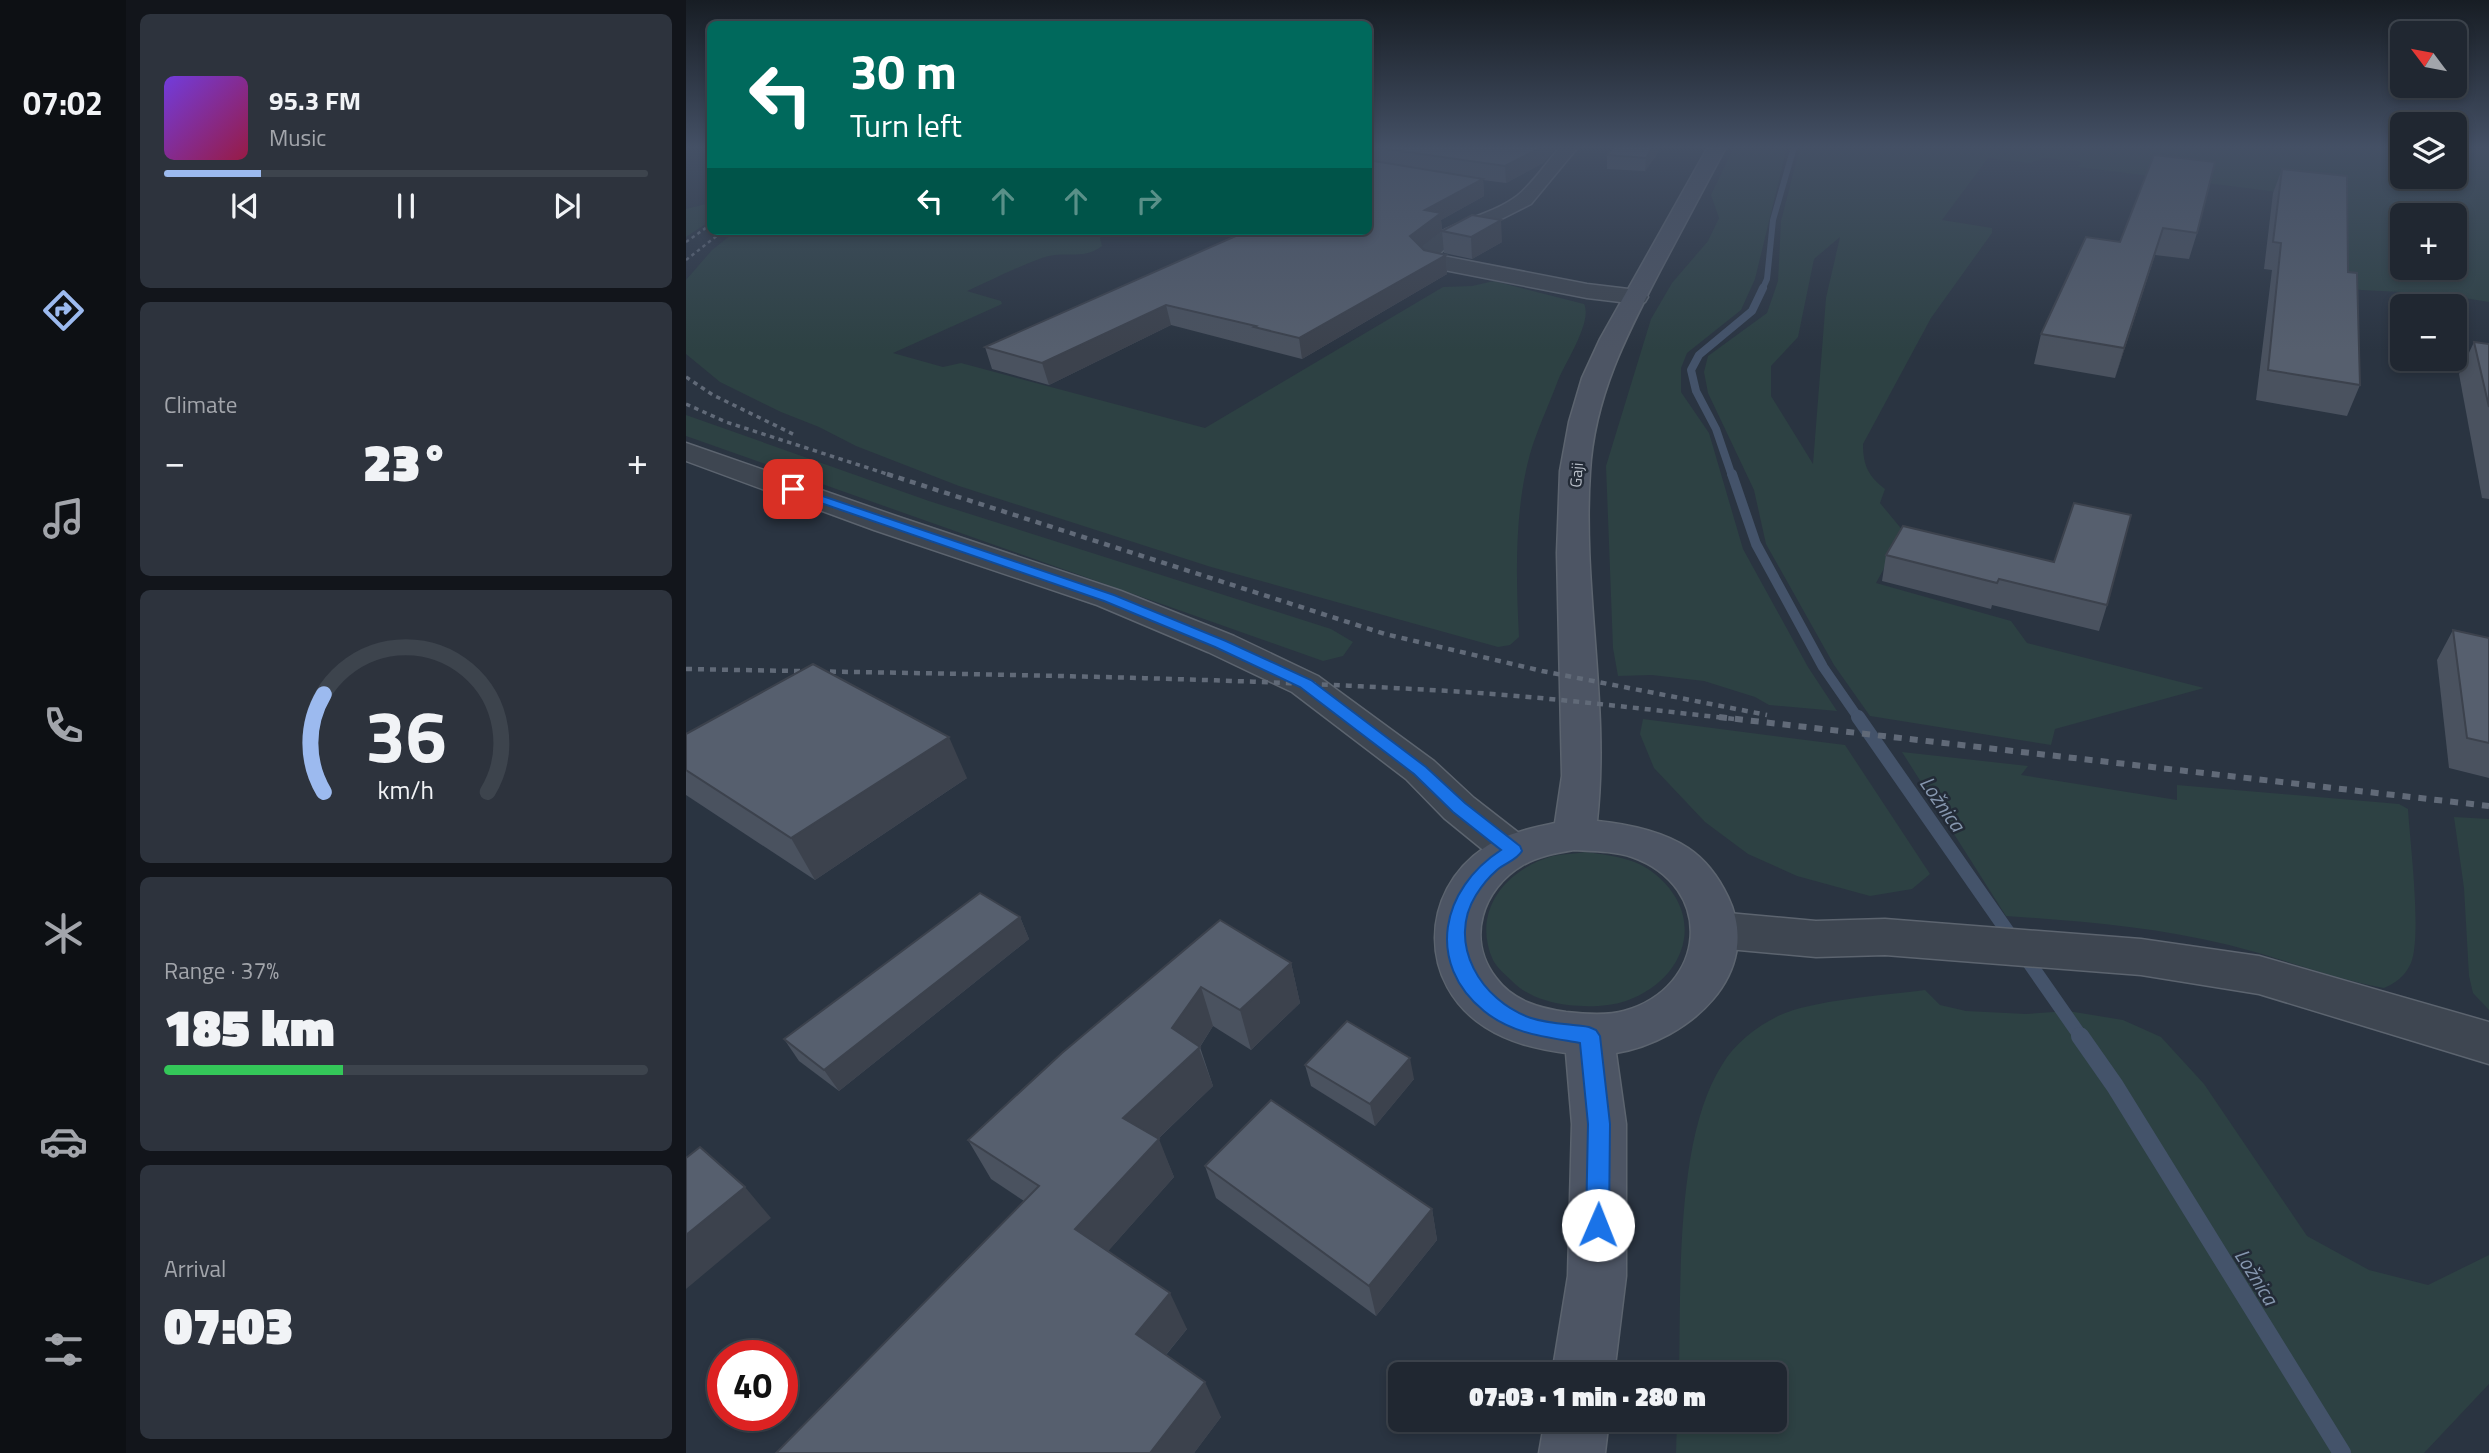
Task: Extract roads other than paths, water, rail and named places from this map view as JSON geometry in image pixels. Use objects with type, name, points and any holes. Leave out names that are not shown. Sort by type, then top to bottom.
[{"type":"street","points":[[1495,215],[1441,242],[1425,255],[1434,262],[1587,291],[1637,297]]},
{"type":"street","name":"Gaji","points":[[1574,835],[1582,776],[1573,553],[1575,471],[1583,422],[1595,378],[1612,339],[1681,215]]},
{"type":"street","points":[[686,451],[885,523],[1109,598],[1221,644],[1305,684],[1410,763],[1459,808],[1513,851]]},
{"type":"street","points":[[1574,835],[1612,836],[1651,847],[1684,868],[1711,904],[1717,930],[1709,970],[1682,1004],[1641,1027],[1589,1036],[1527,1026],[1491,1006],[1468,979],[1456,949],[1456,920],[1468,891],[1490,866],[1513,851],[1540,841],[1574,835]]},
{"type":"street","points":[[1717,930],[1816,939],[1885,937],[2141,957],[2259,975],[2489,1044]]},
{"type":"street","points":[[1585,1362],[1597,1276],[1599,1124],[1589,1036]]},
{"type":"street","points":[[1572,1453],[1575,1432]]},
{"type":"waterway","name":"Ložnica","points":[[1762,290],[1767,279],[1774,215]]},
{"type":"waterway","name":"Ložnica","points":[[1732,476],[1716,429],[1696,391],[1691,370],[1699,355],[1752,311],[1763,288]]},
{"type":"waterway","name":"Ložnica","points":[[1732,474],[1756,544],[1823,667],[1859,719]]},
{"type":"waterway","name":"Ložnica","points":[[1858,717],[2081,1037]]},
{"type":"waterway","name":"Ložnica","points":[[2080,1036],[2115,1086],[2342,1453]]},
{"type":"railway","points":[[686,242],[707,227]]},
{"type":"railway","points":[[686,260],[718,235]]},
{"type":"railway","points":[[686,377],[713,395],[797,436]]},
{"type":"railway","points":[[686,404],[726,422],[893,476]]},
{"type":"railway","points":[[887,474],[1385,634],[1542,671],[1767,715]]},
{"type":"railway","points":[[686,669],[1271,682],[1532,697],[1734,719]]},
{"type":"railway","points":[[1719,717],[2489,806]]}]
